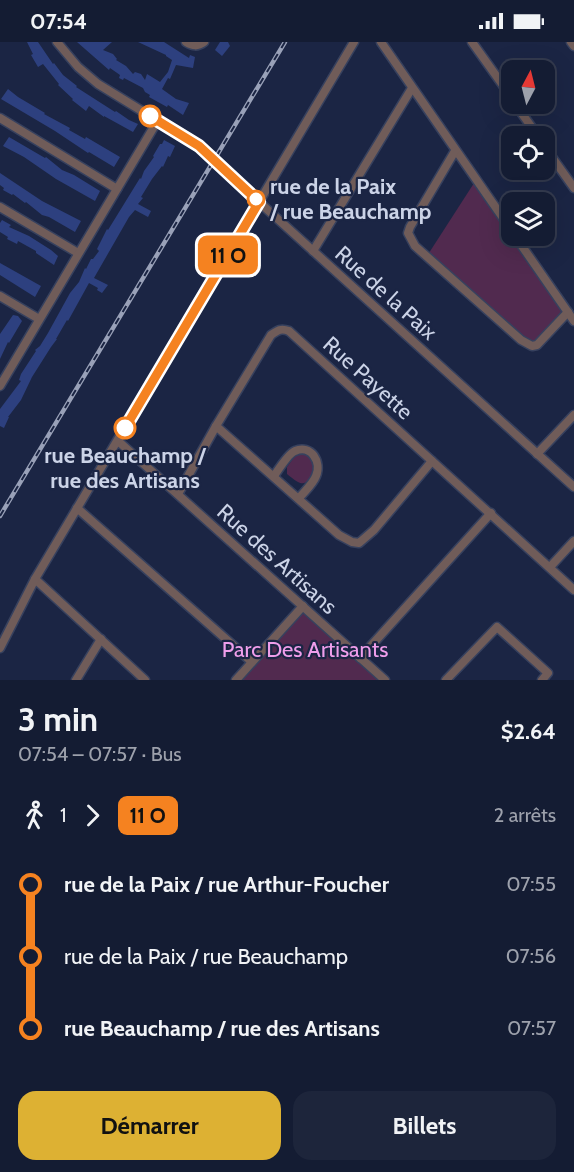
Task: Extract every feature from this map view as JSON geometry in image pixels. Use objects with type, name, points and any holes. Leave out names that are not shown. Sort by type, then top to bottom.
[{"type":"street","name":"Rue de la Paix","points":[[57,42],[78,67],[105,89],[199,146],[574,487]]},
{"type":"street","points":[[186,42],[193,46],[204,42]]},
{"type":"street","points":[[0,648],[35,579],[354,42]]},
{"type":"street","points":[[381,42],[501,216]]},
{"type":"street","points":[[472,42],[501,83]]},
{"type":"street","points":[[571,42],[574,46]]},
{"type":"street","points":[[313,251],[412,88]]},
{"type":"street","points":[[0,118],[117,189]]},
{"type":"street","points":[[0,386],[158,120]]},
{"type":"street","points":[[455,151],[410,227],[408,233],[416,246],[520,340],[532,346],[537,345],[568,312]]},
{"type":"street","points":[[555,161],[574,188]]},
{"type":"street","points":[[0,207],[78,253]]},
{"type":"street","points":[[521,246],[574,321]]},
{"type":"street","points":[[0,296],[39,319]]},
{"type":"street","name":"Rue Payette","points":[[178,494],[271,335],[284,329],[289,331],[574,590]]},
{"type":"street","points":[[537,454],[574,415]]},
{"type":"street","points":[[216,426],[339,535],[352,542],[359,543],[374,530],[432,461]]},
{"type":"street","name":"Rue des Artisans","points":[[118,441],[385,680]]},
{"type":"street","points":[[274,476],[291,453],[297,449],[307,450],[313,454],[318,462],[318,470],[315,479],[299,498]]},
{"type":"street","points":[[77,508],[252,662]]},
{"type":"street","points":[[360,658],[491,513]]},
{"type":"street","points":[[550,567],[574,541]]},
{"type":"street","points":[[35,579],[146,680]]},
{"type":"street","points":[[236,680],[303,606]]},
{"type":"street","points":[[446,680],[497,627],[548,673],[542,680]]},
{"type":"street","points":[[76,680],[101,639]]},
{"type":"green space","points":[[476,180],[501,216],[501,246],[522,246],[568,313],[532,346],[427,256]]},
{"type":"green space","points":[[298,452],[311,456],[317,469],[304,483],[297,482],[287,474],[287,467]]},
{"type":"green space","name":"Parc Des Artisants","points":[[302,606],[382,680],[237,680]]},
{"type":"building","points":[[27,42],[38,42],[53,64],[76,87],[138,124],[133,132],[104,117],[89,106],[86,111],[72,100],[43,64],[38,67]]},
{"type":"building","points":[[77,42],[112,42],[103,50],[113,54],[116,60],[133,74],[135,72],[141,74],[145,80],[147,74],[160,82],[168,72],[172,60],[138,42],[164,42],[189,58],[190,55],[195,57],[193,68],[176,65],[170,79],[168,78],[162,89],[176,99],[189,103],[183,115],[168,105],[167,107],[149,97],[150,95],[143,88],[124,78],[123,80],[119,78],[120,75],[110,68],[109,70]]},
{"type":"building","points":[[220,42],[228,42],[230,46],[222,56],[215,50]]},
{"type":"building","points":[[8,89],[44,114],[70,128],[69,130],[120,157],[114,167],[1,99]]},
{"type":"building","points":[[9,137],[100,191],[95,201],[3,146]]},
{"type":"building","points":[[164,140],[175,146],[138,204],[151,211],[148,217],[135,210],[129,217],[94,278],[108,285],[102,293],[89,283],[32,377],[21,400],[8,417],[4,428],[0,426],[0,409],[21,381],[19,380],[21,374],[35,350],[48,333],[85,268],[99,251],[97,249],[107,229]]},
{"type":"building","points":[[0,173],[42,201],[81,221],[75,232],[42,215],[26,202],[3,190],[4,188],[0,185]]},
{"type":"building","points":[[2,220],[11,225],[9,227],[29,236],[58,256],[54,265],[18,241],[17,244],[7,239],[8,237],[0,232]]},
{"type":"building","points":[[0,263],[41,286],[35,297],[0,275]]},
{"type":"building","points":[[13,315],[18,316],[22,321],[0,359],[0,334]]},
{"type":"railway","points":[[0,516],[285,42]]},
{"type":"bus line","points":[[125,428],[259,202],[199,146],[150,116]]},
{"type":"place","name":"rue de la Paix / rue Beauchamp","points":[[256,199]]},
{"type":"place","name":"rue Beauchamp / rue des Artisans","points":[[125,428]]}]
